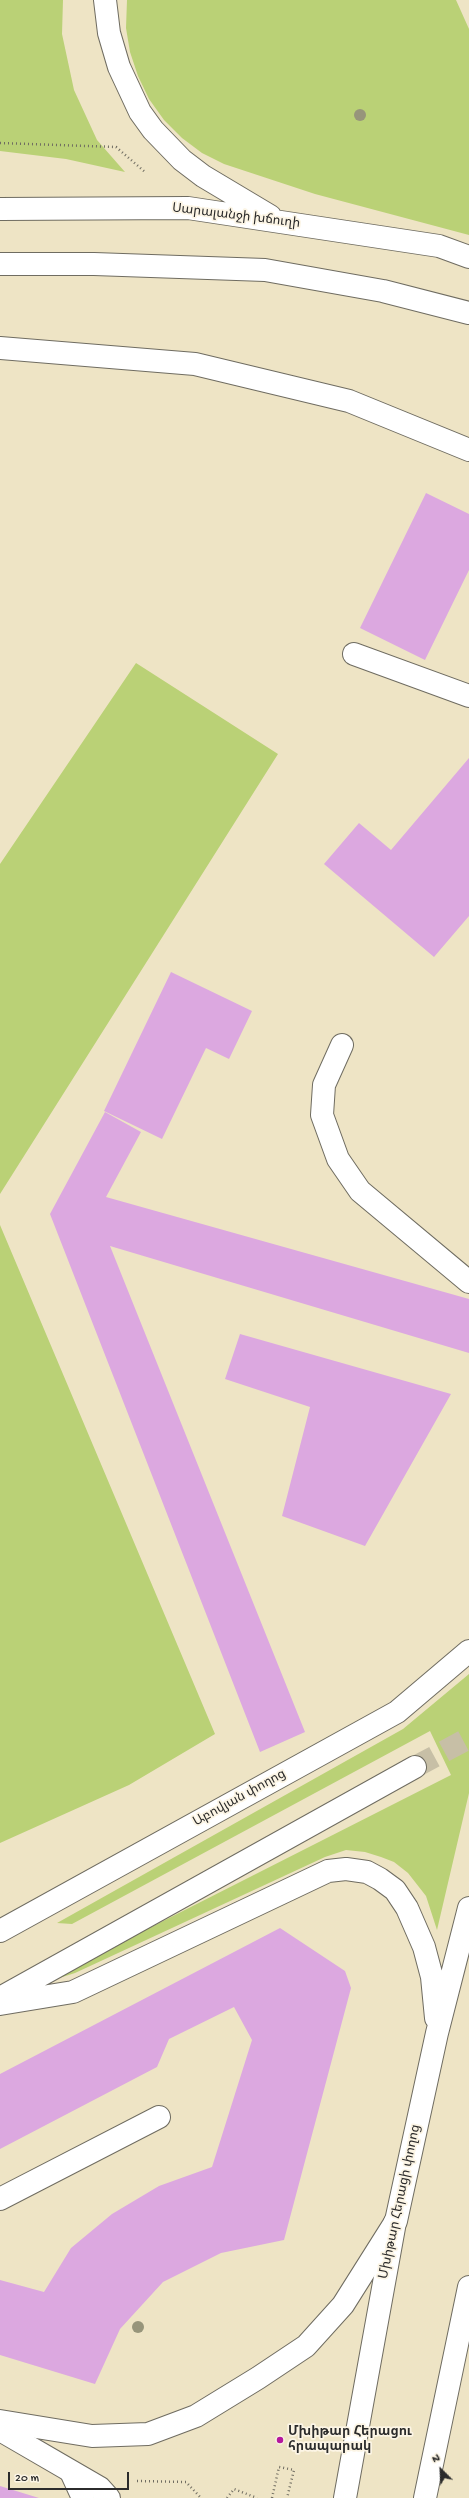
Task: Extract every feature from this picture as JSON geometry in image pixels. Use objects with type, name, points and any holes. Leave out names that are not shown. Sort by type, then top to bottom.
[{"type":"main road","points":[[105,0],[109,33],[119,67],[140,112],[161,140],[182,160],[203,176],[278,221]]},
{"type":"main road","name":"Սարալանջի խճուղի","points":[[0,209],[188,208],[439,246],[469,257]]},
{"type":"main road","points":[[0,264],[94,264],[265,270],[383,291],[469,313]]},
{"type":"main road","points":[[0,348],[195,364],[349,401],[469,450]]},
{"type":"main road","points":[[354,654],[469,696]]},
{"type":"main road","points":[[342,1045],[324,1085],[322,1115],[338,1160],[360,1191],[469,1282]]},
{"type":"main road","name":"Աբովյան փողոց","points":[[0,1931],[397,1712],[469,1651]]},
{"type":"main road","points":[[0,1998],[415,1767]]},
{"type":"main road","points":[[0,2004],[73,1992],[328,1871],[346,1869],[367,1872],[380,1879],[394,1890],[407,1908],[424,1947],[432,1978],[437,2033]]},
{"type":"main road","name":"Մխիթար Հերացի փողոց","points":[[345,2498],[396,2221],[437,2033],[469,1908]]},
{"type":"main road","points":[[0,2199],[159,2117]]},
{"type":"main road","points":[[0,2421],[92,2436],[148,2434],[196,2416],[306,2346],[343,2306],[396,2221]]},
{"type":"main road","points":[[424,2498],[469,2287]]},
{"type":"main road","points":[[0,2430],[100,2488],[109,2498]]},
{"type":"main road","points":[[71,2472],[83,2498]]},
{"type":"path","points":[[0,143],[116,147],[146,173]]},
{"type":"path","points":[[272,2498],[279,2467],[294,2470],[287,2498]]},
{"type":"path","points":[[134,2481],[186,2482],[200,2498]]},
{"type":"path","points":[[226,2498],[234,2489],[257,2498]]},
{"type":"green space","points":[[0,0],[63,0],[62,34],[74,90],[97,140],[125,172],[66,159],[0,151]]},
{"type":"green space","points":[[127,0],[456,0],[469,29],[469,235],[315,194],[224,164],[202,153],[182,138],[164,120],[149,99],[138,76],[130,52],[126,28]]},
{"type":"green space","points":[[136,663],[278,754],[0,1194],[0,864]]},
{"type":"green space","points":[[0,1225],[215,1734],[129,1785],[0,1843]]},
{"type":"green space","points":[[469,1674],[469,1793],[437,1930],[426,1896],[408,1873],[394,1862],[381,1857],[365,1852],[346,1850],[325,1857],[75,1973],[37,1985],[451,1775],[430,1731],[72,1924],[57,1923],[403,1729]]},
{"type":"building","points":[[426,493],[469,514],[469,570],[425,660],[360,628]]},
{"type":"building","points":[[469,758],[469,916],[434,957],[324,864],[359,823],[391,850]]},
{"type":"building","points":[[171,972],[252,1011],[229,1059],[206,1048],[162,1139],[104,1111]]},
{"type":"building","points":[[105,1112],[141,1132],[106,1197],[469,1299],[469,1353],[110,1246],[305,1732],[260,1752],[50,1214]]},
{"type":"building","points":[[240,1334],[451,1394],[365,1546],[282,1516],[310,1407],[225,1379]]},
{"type":"building","points":[[280,1928],[345,1971],[351,1988],[284,2240],[221,2253],[163,2282],[120,2329],[95,2384],[0,2355],[0,2280],[44,2292],[71,2248],[112,2214],[159,2186],[212,2167],[252,2040],[234,2007],[169,2039],[157,2067],[0,2149],[0,2074]]},
{"type":"building","points":[[0,2486],[39,2498],[0,2498]]},
{"type":"tunnel","points":[[415,1767],[469,1738]]},
{"type":"place","name":"Մխիթար Հերացու հրապարակ","points":[[280,2440]]}]
